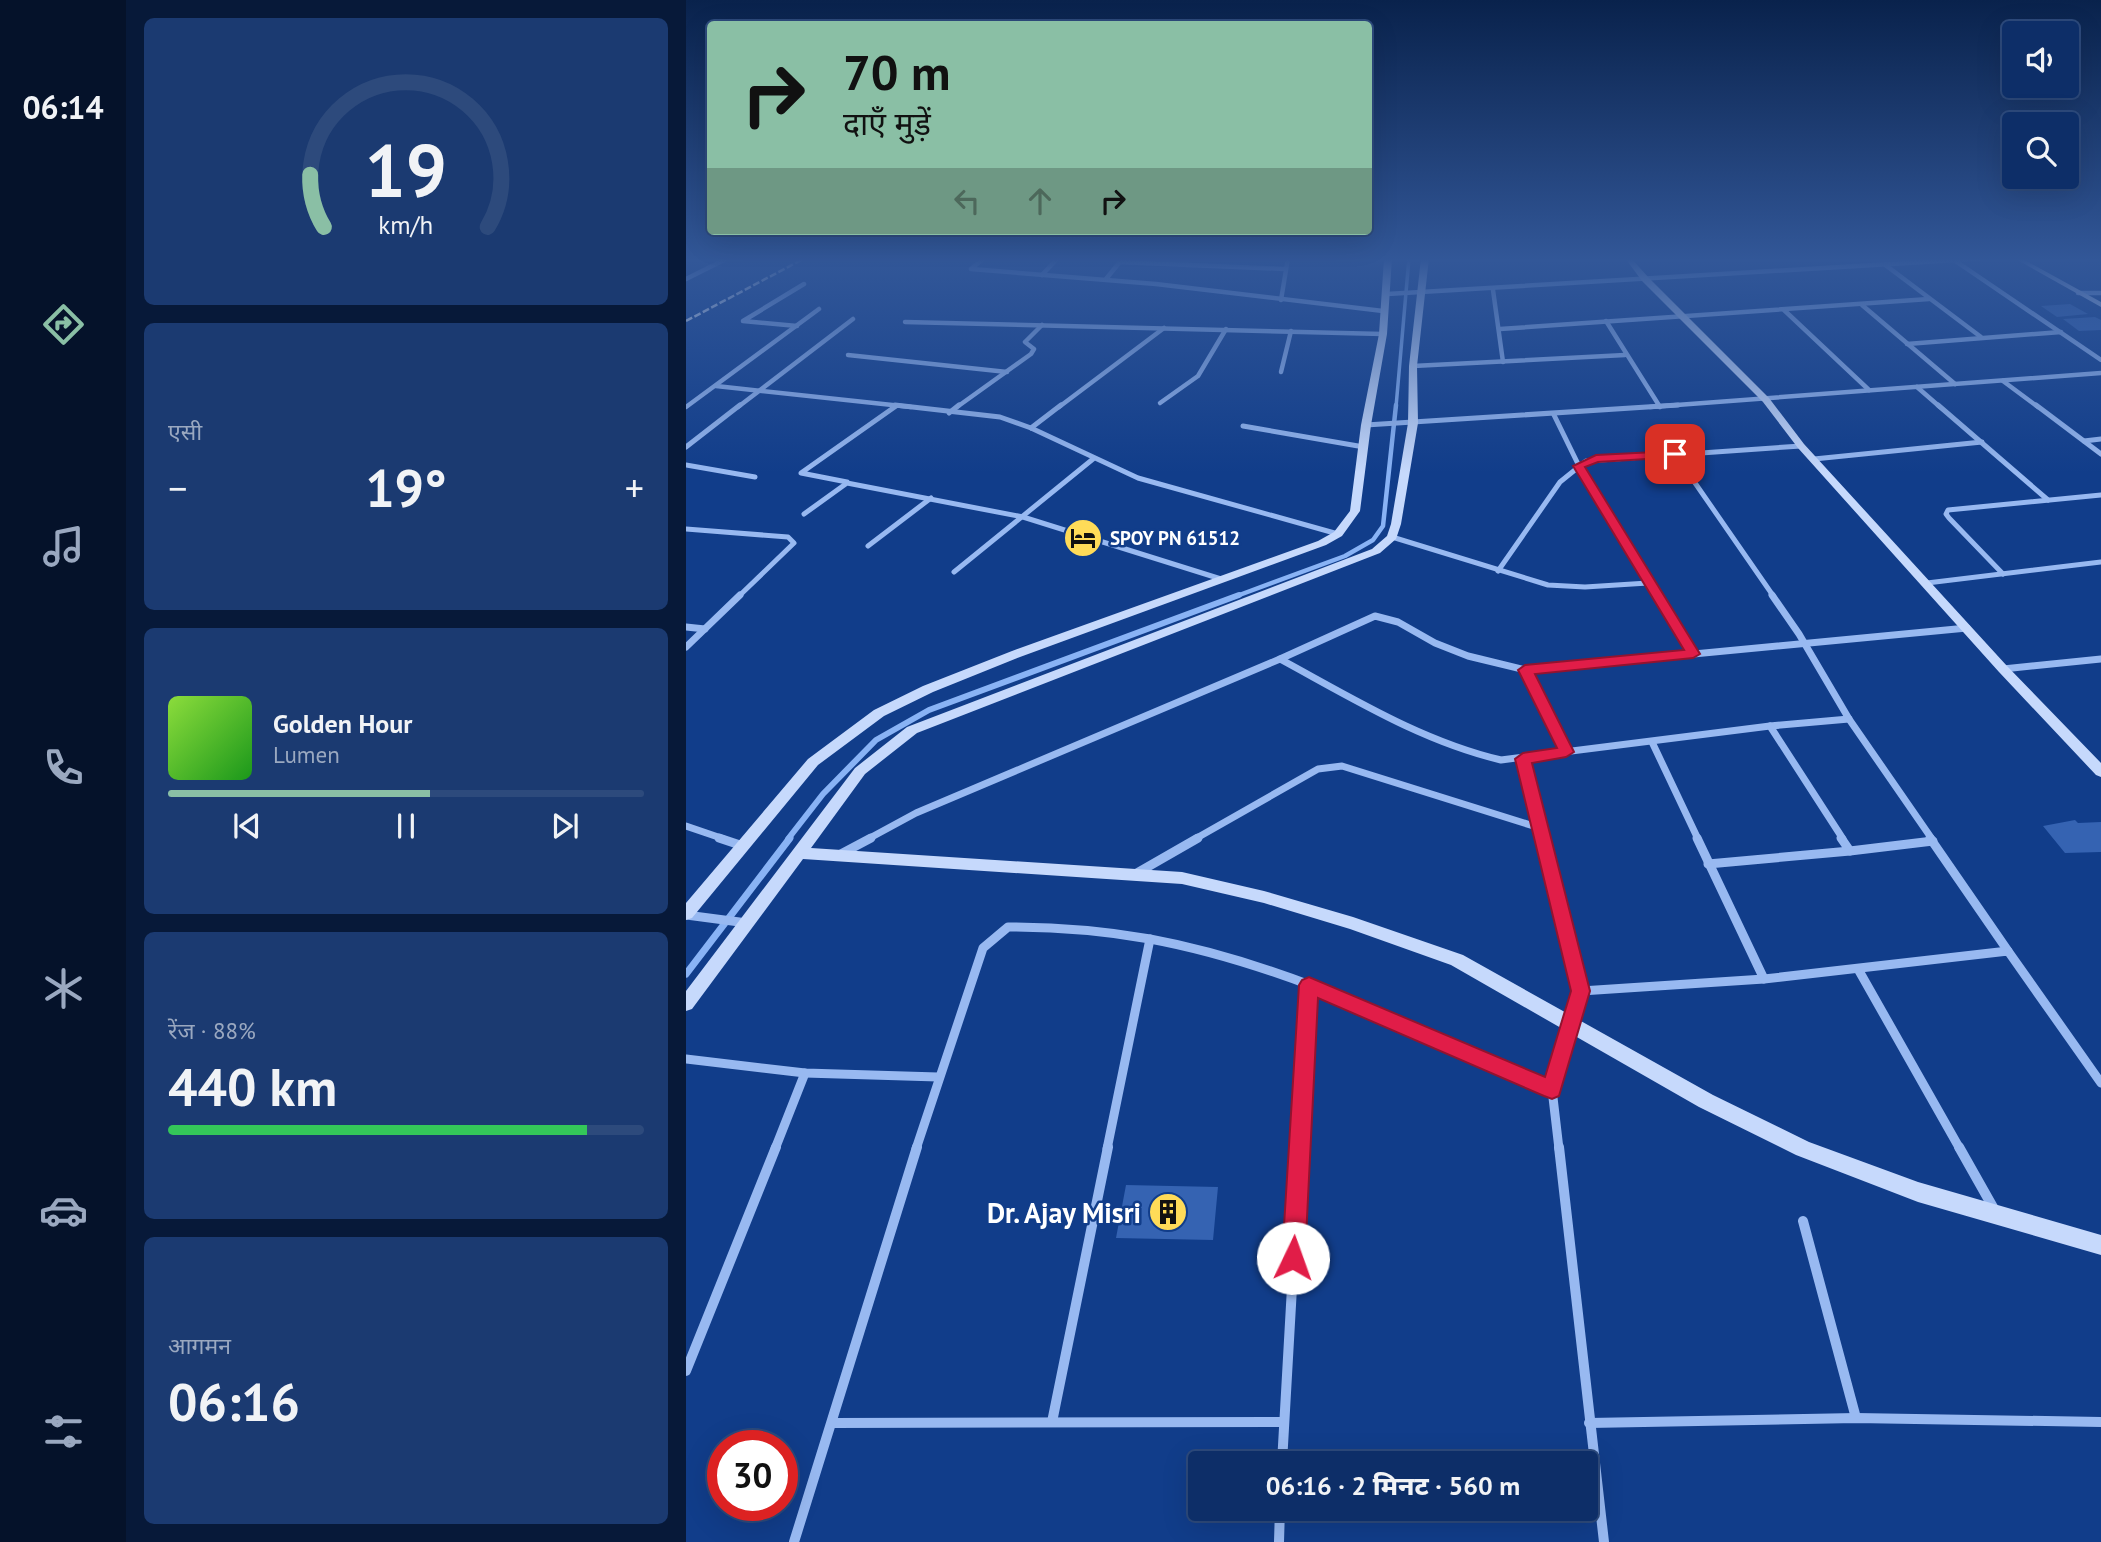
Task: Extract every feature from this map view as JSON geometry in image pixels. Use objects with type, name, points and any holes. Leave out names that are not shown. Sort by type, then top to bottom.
[{"type":"main road","points":[[686,914],[813,762],[842,738],[902,700],[1016,654],[1221,579],[1298,556],[1338,534],[1355,511],[1364,447],[1371,425],[1383,330]]},
{"type":"main road","points":[[686,1004],[742,923],[860,771],[912,730],[1314,572],[1377,551],[1392,537],[1413,423],[1416,330]]},
{"type":"main road","points":[[1696,330],[1766,400],[1801,446],[2003,669],[2101,772]]},
{"type":"main road","points":[[1298,556],[1314,572]]},
{"type":"main road","points":[[799,853],[1182,878],[1264,897],[1353,923],[1457,960],[1567,1031],[1804,1149],[1918,1192],[2101,1245]]},
{"type":"street","points":[[686,407],[792,330]]},
{"type":"street","points":[[686,447],[840,330]]},
{"type":"street","points":[[948,413],[1032,352],[1034,349],[1025,342],[1037,330]]},
{"type":"street","points":[[1031,429],[1160,330]]},
{"type":"street","points":[[1160,403],[1198,376],[1225,330]]},
{"type":"street","points":[[1257,330],[1383,334]]},
{"type":"street","points":[[1500,330],[1503,362]]},
{"type":"street","points":[[1610,330],[1660,407]]},
{"type":"street","points":[[1805,330],[1869,390]]},
{"type":"street","points":[[1891,330],[1955,384]]},
{"type":"street","points":[[1971,330],[1982,338]]},
{"type":"street","points":[[2058,330],[2101,360]]},
{"type":"street","points":[[1282,372],[1291,331]]},
{"type":"street","points":[[1907,344],[2061,332]]},
{"type":"street","points":[[848,355],[1007,372]]},
{"type":"street","points":[[1413,366],[1625,355]]},
{"type":"street","points":[[1371,425],[1766,400],[2101,373]]},
{"type":"street","points":[[2003,380],[2101,454]]},
{"type":"street","points":[[716,386],[993,416],[1031,429],[1138,478],[1338,534]]},
{"type":"street","points":[[1917,387],[2048,500]]},
{"type":"street","points":[[896,406],[801,473],[1023,517],[1221,579]]},
{"type":"street","points":[[1554,415],[1579,466],[1693,654]]},
{"type":"street","points":[[1243,426],[1364,447]]},
{"type":"street","points":[[2084,441],[2101,439]]},
{"type":"street","points":[[1814,459],[1982,443]]},
{"type":"street","points":[[1498,571],[1560,482],[1579,466],[1596,458],[1801,446]]},
{"type":"street","points":[[1675,454],[1724,522],[1805,645],[1849,719],[2101,1083]]},
{"type":"street","points":[[954,572],[1093,459]]},
{"type":"street","points":[[686,465],[755,477]]},
{"type":"street","points":[[803,514],[847,482]]},
{"type":"street","points":[[2003,574],[1949,519],[1947,512],[2101,495]]},
{"type":"street","points":[[868,546],[931,498]]},
{"type":"street","points":[[686,529],[788,537],[794,543],[686,648]]},
{"type":"street","points":[[1392,537],[1527,581],[1562,586],[1648,583]]},
{"type":"street","points":[[1927,583],[2098,563],[2101,569]]},
{"type":"street","points":[[836,857],[916,813],[1280,659],[1365,619],[1380,616],[1472,657],[1502,667],[1525,670],[1966,628]]},
{"type":"street","points":[[686,627],[705,629]]},
{"type":"street","points":[[1280,659],[1420,732],[1462,750],[1501,760],[1770,726],[1849,719]]},
{"type":"street","points":[[2003,669],[2101,659]]},
{"type":"street","points":[[1525,670],[1566,752]]},
{"type":"street","points":[[1770,726],[1850,851]]},
{"type":"street","points":[[1652,742],[1764,979]]},
{"type":"street","points":[[1523,759],[1581,991],[1552,1089],[1604,1542]]},
{"type":"street","points":[[1131,876],[1318,769],[1329,766],[1342,766],[1540,828]]},
{"type":"street","points":[[686,826],[743,846]]},
{"type":"street","points":[[1708,864],[1933,841]]},
{"type":"street","points":[[686,914],[742,923]]},
{"type":"street","points":[[794,1542],[938,1077],[983,947],[1000,931],[1008,927],[1035,927],[1150,939],[1225,958],[1309,985],[1552,1089]]},
{"type":"street","points":[[1052,1422],[1150,939]]},
{"type":"street","points":[[1581,991],[1764,979],[2008,951]]},
{"type":"street","points":[[1858,969],[1997,1216]]},
{"type":"street","points":[[1283,1451],[1309,985]]},
{"type":"street","points":[[686,1059],[805,1073],[938,1077]]},
{"type":"street","points":[[686,1371],[805,1073]]},
{"type":"street","points":[[1803,1222],[1856,1418]]},
{"type":"street","points":[[1589,1423],[1856,1418],[2100,1424]]},
{"type":"street","points":[[833,1423],[1284,1422]]},
{"type":"street","points":[[1279,1542],[1280,1521]]},
{"type":"building","points":[[2075,820],[2078,823],[2101,822],[2101,852],[2065,853],[2043,826]]},
{"type":"building","name":"Dr. Ajay Misri","points":[[1126,1185],[1218,1187],[1213,1240],[1116,1238]]},
{"type":"waterway","points":[[1396,407],[1403,330]]},
{"type":"waterway","points":[[1234,597],[1345,556],[1373,540],[1383,526],[1396,405]]},
{"type":"waterway","points":[[788,839],[823,794],[876,740],[929,710],[1239,595]]},
{"type":"waterway","points":[[686,974],[790,838]]},
{"type":"place","name":"SPOY PN 61512","points":[[1083,538]]},
{"type":"place","name":"Dr. Ajay Misri","points":[[1168,1212]]},
{"type":"route","points":[[1293,1258],[1309,985],[1552,1089],[1569,1023],[1581,991],[1523,759],[1566,752],[1525,670],[1693,654],[1579,466],[1596,458],[1675,454]]}]
